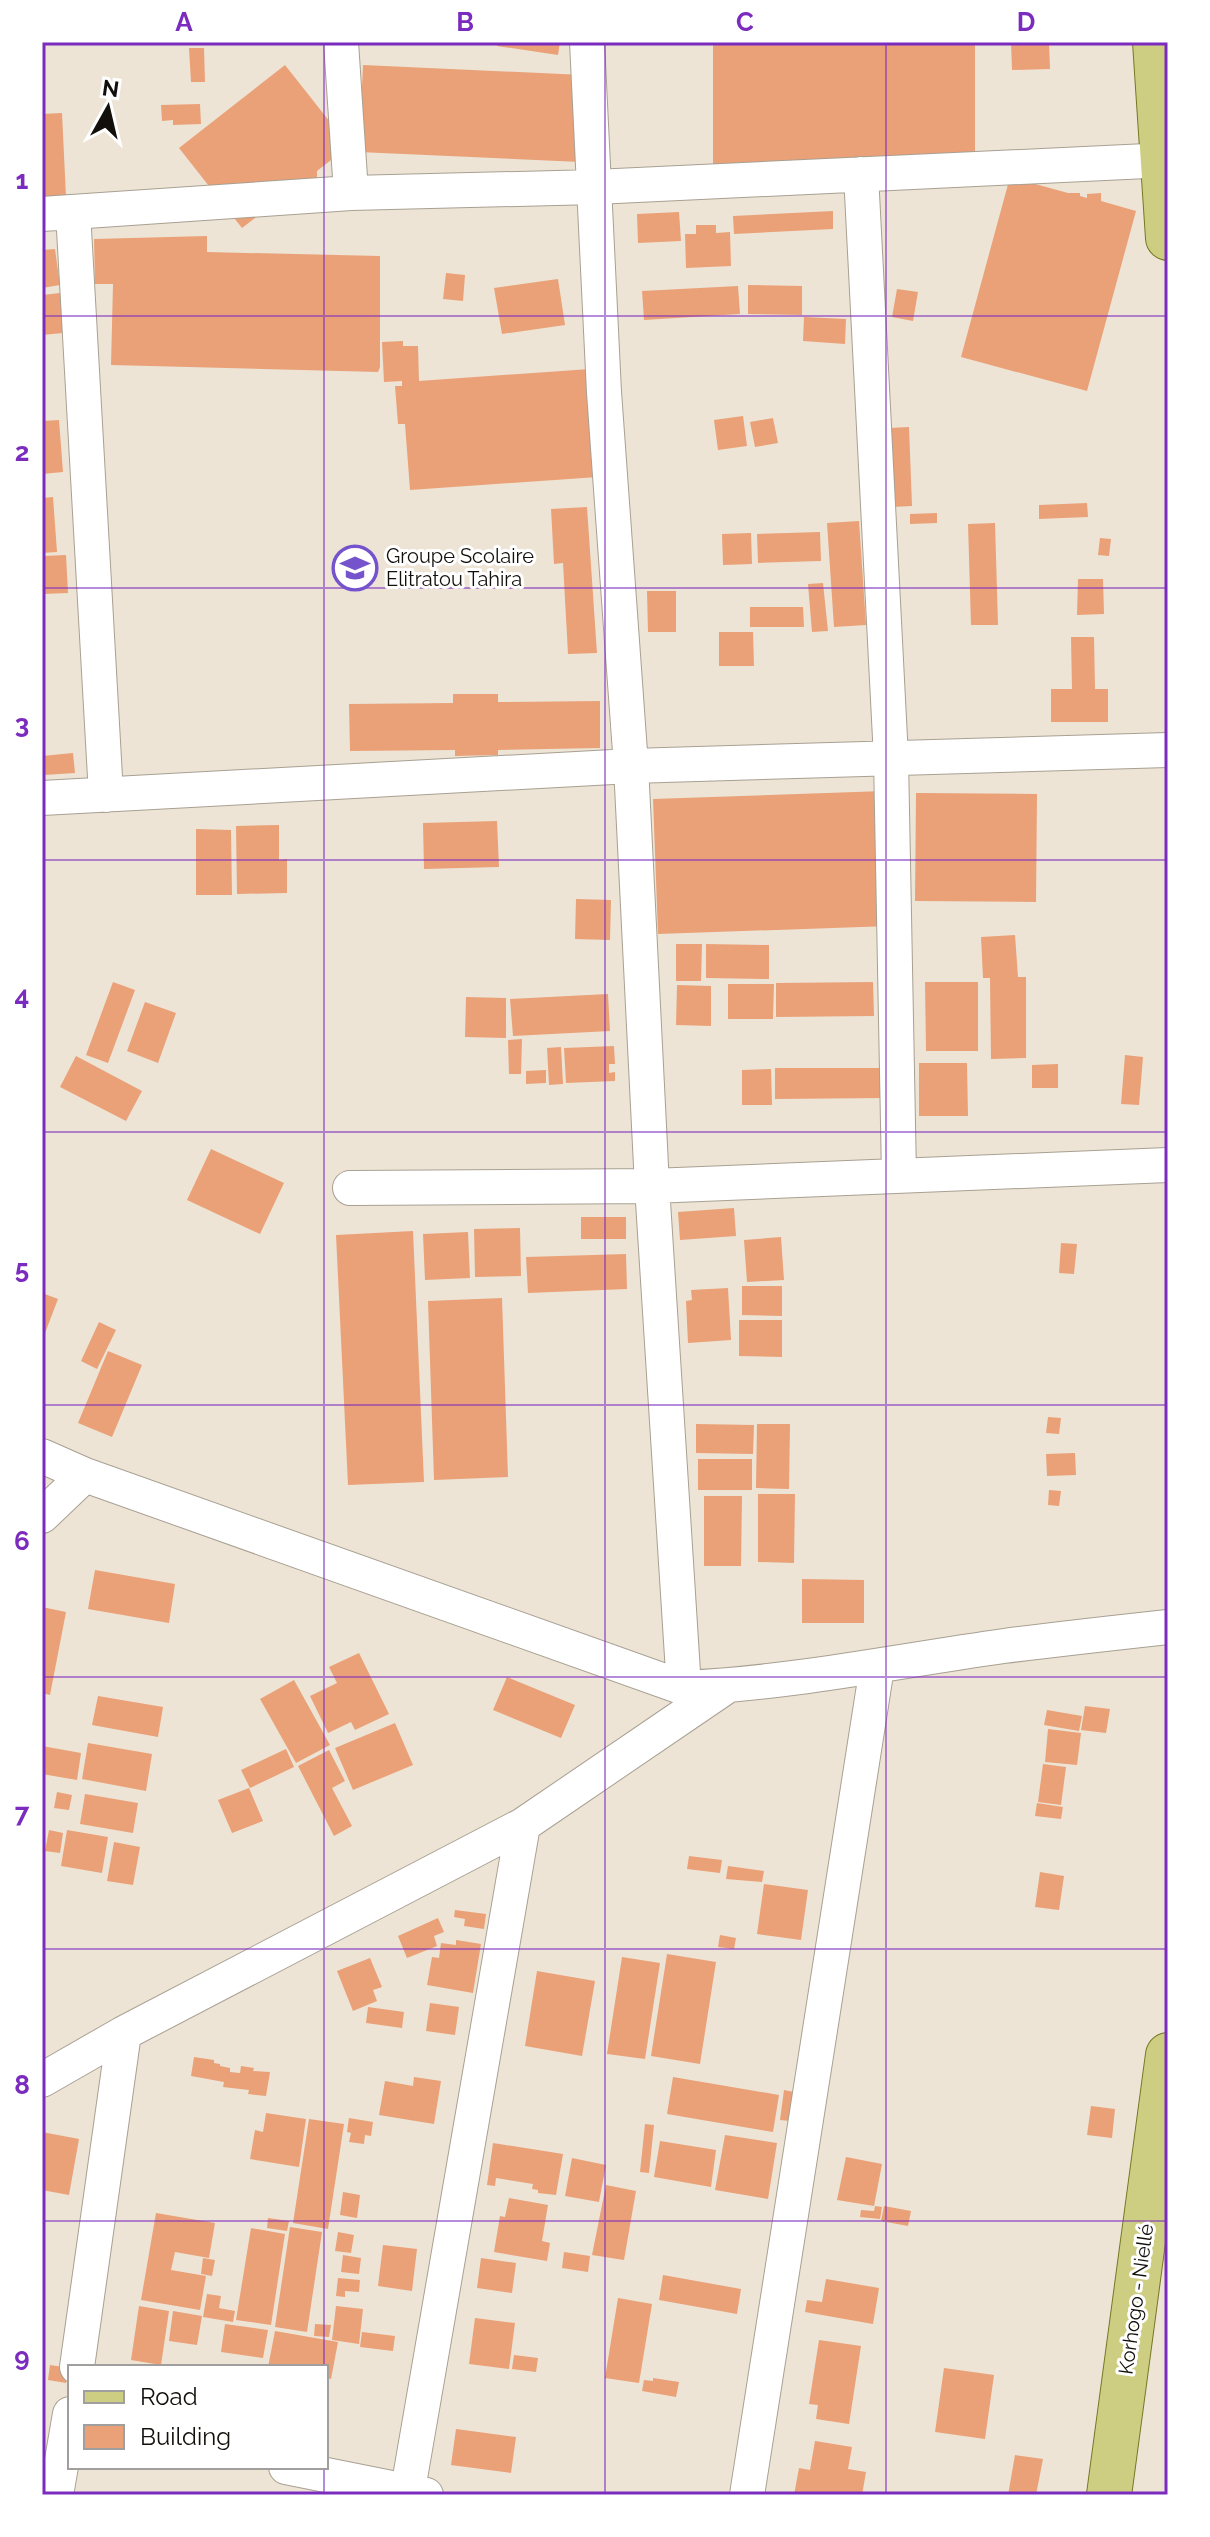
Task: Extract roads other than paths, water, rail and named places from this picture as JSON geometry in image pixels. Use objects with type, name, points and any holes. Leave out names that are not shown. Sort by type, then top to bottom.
[{"type":"main road","points":[[1155,42],[1168,238]]},
{"type":"main road","name":"Korhogo - Niellé","points":[[1109,2495],[1168,2055]]},
{"type":"street","points":[[341,42],[351,193]]},
{"type":"street","points":[[587,42],[604,392],[631,766],[652,1186],[684,1688]]},
{"type":"street","points":[[106,795],[58,213],[351,193],[595,187],[1165,160]]},
{"type":"street","points":[[861,174],[891,758],[899,1176]]},
{"type":"street","points":[[42,798],[631,766],[1168,750]]},
{"type":"street","points":[[350,1188],[652,1186],[1168,1165]]},
{"type":"street","points":[[42,1456],[85,1475],[684,1688],[727,1686],[877,1667],[1003,1646],[1168,1627]]},
{"type":"street","points":[[42,1516],[85,1475]]},
{"type":"street","points":[[747,2495],[877,1667]]},
{"type":"street","points":[[42,2080],[124,2033],[523,1825],[727,1686]]},
{"type":"street","points":[[295,2469],[414,2494],[523,1825]]},
{"type":"street","points":[[77,2365],[124,2033]]},
{"type":"street","points":[[56,2495],[63,2419]]},
{"type":"place","name":"Groupe Scolaire Elitratou Tahira","points":[[355,568]]}]
